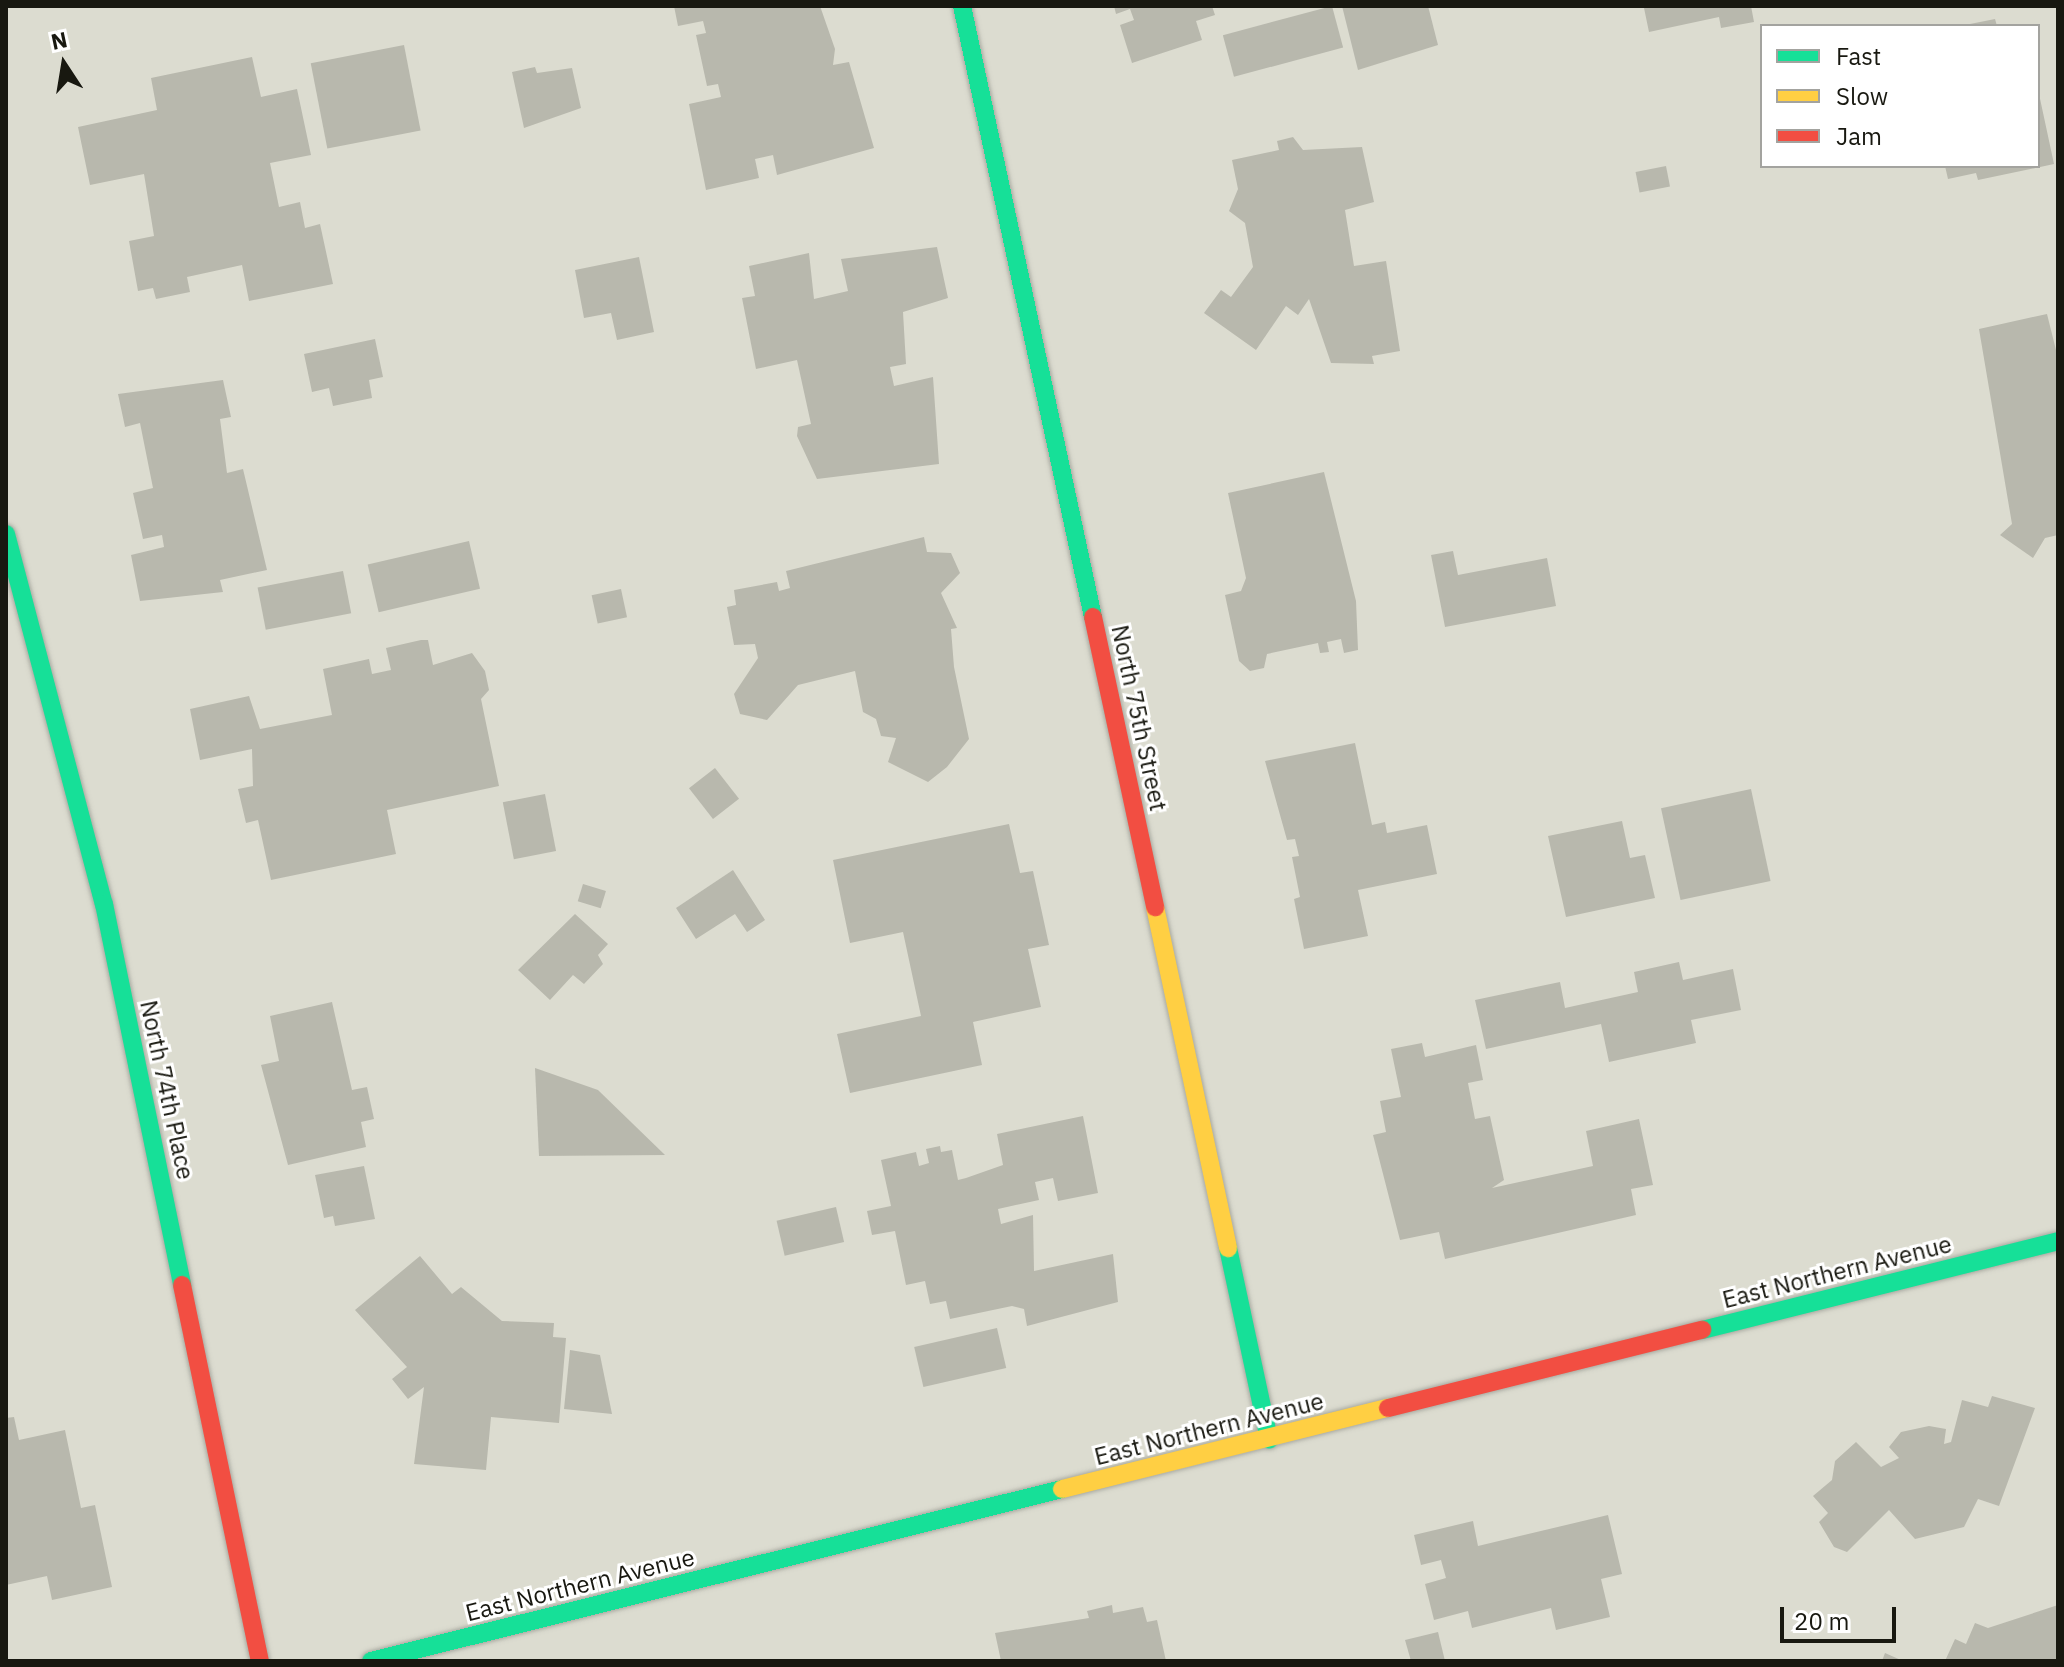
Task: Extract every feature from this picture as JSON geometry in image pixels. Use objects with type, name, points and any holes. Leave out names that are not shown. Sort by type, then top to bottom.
[{"type":"street","name":"North 75th Street","points":[[962,6],[1269,1440]]},
{"type":"street","name":"North 74th Place","points":[[6,534],[104,904],[260,1661]]},
{"type":"street","name":"East Northern Avenue","points":[[371,1661],[1269,1440],[2058,1241]]},
{"type":"building","points":[[674,6],[820,6],[835,49],[833,65],[849,62],[874,148],[777,175],[773,155],[755,159],[759,178],[706,190],[689,104],[721,97],[718,84],[707,86],[696,35],[706,33],[703,21],[678,26]]},
{"type":"building","points":[[1114,6],[1212,6],[1215,15],[1196,21],[1202,40],[1132,63],[1120,25],[1134,20],[1130,9],[1116,14]]},
{"type":"building","points":[[1332,6],[1343,48],[1234,77],[1223,35]]},
{"type":"building","points":[[1342,6],[1428,6],[1438,45],[1358,70]]},
{"type":"building","points":[[1751,6],[1754,22],[1721,28],[1719,17],[1649,32],[1644,8]]},
{"type":"building","points":[[1995,19],[1996,24],[1970,24]]},
{"type":"building","points":[[404,45],[421,130],[327,149],[311,63]]},
{"type":"building","points":[[252,57],[261,97],[297,89],[311,155],[270,163],[279,207],[300,202],[305,228],[320,224],[333,284],[249,301],[242,265],[187,277],[190,292],[156,299],[153,288],[138,291],[129,241],[154,236],[144,174],[90,185],[78,127],[157,110],[151,78]]},
{"type":"building","points":[[535,67],[537,73],[572,68],[581,108],[524,128],[512,72]]},
{"type":"building","points":[[2040,99],[2054,164],[2040,167]]},
{"type":"building","points":[[1293,137],[1303,150],[1362,147],[1374,202],[1345,210],[1354,266],[1386,261],[1400,351],[1372,356],[1374,364],[1331,363],[1309,299],[1298,315],[1286,306],[1256,350],[1204,313],[1221,290],[1231,297],[1253,267],[1245,223],[1229,211],[1238,189],[1232,160],[1279,150],[1277,141]]},
{"type":"building","points":[[1666,166],[1670,187],[1640,193],[1636,172]]},
{"type":"building","points":[[1945,168],[2035,168],[1978,180],[1976,173],[1948,179]]},
{"type":"building","points":[[937,247],[948,298],[903,312],[906,364],[890,367],[894,386],[933,377],[939,464],[817,479],[797,436],[798,427],[811,424],[797,360],[756,369],[742,298],[755,296],[749,266],[809,253],[814,299],[848,291],[841,259]]},
{"type":"building","points":[[639,257],[654,332],[617,340],[611,313],[584,318],[575,270]]},
{"type":"building","points":[[2047,314],[2058,358],[2058,535],[2045,538],[2033,558],[2000,535],[2012,524],[1979,329]]},
{"type":"building","points":[[375,339],[383,377],[369,380],[372,398],[333,406],[329,388],[312,392],[304,354]]},
{"type":"building","points":[[223,380],[231,417],[220,419],[227,473],[243,469],[267,570],[220,580],[223,592],[140,601],[131,555],[164,547],[162,535],[143,539],[133,493],[153,488],[140,423],[125,427],[118,394]]},
{"type":"building","points":[[1324,472],[1356,601],[1358,650],[1344,653],[1341,639],[1327,642],[1329,652],[1320,653],[1318,643],[1267,654],[1264,668],[1250,671],[1239,661],[1225,595],[1241,591],[1246,578],[1228,493]]},
{"type":"building","points":[[924,537],[927,552],[951,553],[960,573],[941,593],[957,628],[951,629],[954,667],[969,739],[947,767],[928,782],[888,762],[896,738],[881,736],[876,719],[863,712],[855,671],[798,685],[767,720],[740,714],[734,694],[758,658],[755,644],[734,645],[727,607],[736,605],[734,590],[777,582],[779,591],[790,588],[786,571]]},
{"type":"building","points":[[469,541],[480,589],[379,612],[368,564]]},
{"type":"building","points":[[1453,551],[1458,575],[1547,558],[1556,606],[1445,627],[1431,555]]},
{"type":"building","points":[[343,571],[351,613],[266,630],[258,588]]},
{"type":"building","points":[[621,589],[627,617],[598,624],[592,595]]},
{"type":"building","points":[[428,640],[433,665],[472,653],[485,671],[489,690],[481,699],[499,786],[387,810],[396,854],[271,880],[258,820],[246,823],[238,789],[253,786],[252,749],[200,760],[190,709],[249,696],[260,729],[332,715],[323,669],[369,659],[372,674],[391,670],[386,648]]},
{"type":"building","points":[[1355,743],[1372,825],[1385,822],[1387,833],[1427,825],[1437,874],[1358,890],[1368,936],[1304,949],[1294,899],[1300,897],[1292,857],[1299,856],[1295,839],[1287,840],[1265,761]]},
{"type":"building","points":[[715,768],[739,799],[713,819],[689,788]]},
{"type":"building","points":[[1751,789],[1771,881],[1681,900],[1661,808]]},
{"type":"building","points":[[545,794],[556,851],[514,859],[503,802]]},
{"type":"building","points":[[1622,821],[1630,858],[1645,855],[1655,898],[1566,917],[1548,836]]},
{"type":"building","points":[[1009,824],[1020,873],[1033,871],[1049,945],[1028,949],[1041,1007],[973,1022],[982,1065],[850,1093],[837,1034],[921,1016],[903,932],[850,943],[833,860]]},
{"type":"building","points":[[733,870],[765,920],[747,932],[735,914],[696,939],[676,908]]},
{"type":"building","points":[[583,884],[606,891],[601,908],[578,901]]},
{"type":"building","points":[[575,914],[608,944],[598,955],[603,964],[584,984],[573,975],[550,1000],[518,970]]},
{"type":"building","points":[[1679,962],[1683,980],[1733,969],[1741,1010],[1691,1020],[1696,1043],[1609,1062],[1601,1024],[1486,1049],[1475,1000],[1560,982],[1565,1008],[1638,992],[1634,972]]},
{"type":"building","points":[[332,1002],[352,1090],[367,1087],[374,1119],[361,1122],[366,1147],[288,1165],[261,1065],[279,1061],[270,1016]]},
{"type":"building","points":[[1422,1043],[1425,1057],[1476,1045],[1483,1080],[1468,1083],[1475,1119],[1490,1116],[1504,1180],[1492,1188],[1593,1166],[1586,1131],[1639,1119],[1653,1185],[1631,1189],[1636,1215],[1445,1259],[1439,1232],[1400,1240],[1373,1135],[1386,1132],[1380,1101],[1401,1097],[1391,1049]]},
{"type":"building","points":[[535,1068],[598,1090],[665,1155],[539,1156]]},
{"type":"building","points":[[1083,1116],[1098,1193],[1058,1201],[1053,1178],[1035,1182],[1039,1200],[998,1209],[1001,1224],[1033,1215],[1034,1271],[1113,1254],[1118,1302],[1027,1326],[1024,1309],[1012,1306],[950,1319],[946,1301],[930,1304],[925,1281],[906,1285],[895,1231],[872,1235],[867,1211],[891,1206],[881,1160],[916,1152],[919,1166],[929,1163],[926,1149],[940,1146],[941,1152],[952,1150],[958,1180],[1003,1165],[997,1134]]},
{"type":"building","points":[[364,1166],[375,1219],[335,1226],[333,1216],[324,1218],[315,1175]]},
{"type":"building","points":[[836,1207],[844,1242],[785,1256],[777,1221]]},
{"type":"building","points":[[420,1256],[452,1294],[461,1287],[502,1321],[554,1323],[553,1337],[566,1338],[559,1423],[491,1417],[486,1470],[414,1464],[424,1387],[408,1399],[392,1379],[407,1367],[355,1310]]},
{"type":"building","points":[[997,1328],[1006,1368],[923,1387],[914,1347]]},
{"type":"building","points":[[570,1350],[600,1355],[612,1414],[564,1409]]},
{"type":"building","points":[[1992,1396],[2035,1408],[1999,1506],[1978,1499],[1964,1527],[1915,1539],[1889,1510],[1847,1552],[1834,1547],[1819,1522],[1828,1513],[1813,1496],[1832,1480],[1835,1461],[1856,1442],[1881,1467],[1899,1458],[1889,1447],[1901,1432],[1929,1426],[1946,1429],[1944,1444],[1951,1442],[1962,1400],[1988,1407]]},
{"type":"building","points":[[14,1417],[19,1440],[65,1430],[81,1508],[95,1505],[112,1587],[52,1600],[47,1576],[6,1585],[6,1418]]},
{"type":"building","points":[[1608,1515],[1622,1574],[1601,1579],[1610,1617],[1556,1630],[1551,1608],[1472,1628],[1468,1611],[1434,1620],[1425,1584],[1446,1578],[1441,1560],[1421,1565],[1414,1535],[1473,1521],[1478,1546]]},
{"type":"building","points":[[1112,1605],[1113,1613],[1143,1607],[1147,1622],[1157,1620],[1166,1661],[1001,1661],[995,1633],[1089,1618],[1087,1611]]},
{"type":"building","points":[[2058,1605],[2058,1661],[1945,1661],[1955,1639],[1966,1644],[1975,1623],[1988,1628]]},
{"type":"building","points":[[1438,1632],[1445,1661],[1411,1661],[1405,1640]]},
{"type":"building","points":[[1885,1653],[1903,1661],[1882,1661]]},
{"type":"traffic: fast","points":[[962,6],[1093,617]]},
{"type":"traffic: fast","points":[[6,534],[104,904],[182,1285]]},
{"type":"traffic: fast","points":[[1702,1330],[2058,1241]]},
{"type":"traffic: fast","points":[[1228,1248],[1269,1440]]},
{"type":"traffic: fast","points":[[371,1661],[1062,1489]]},
{"type":"traffic: slow","points":[[1155,907],[1228,1248]]},
{"type":"traffic: slow","points":[[1062,1489],[1388,1408]]},
{"type":"traffic: jam","points":[[1093,617],[1155,907]]},
{"type":"traffic: jam","points":[[182,1285],[260,1661]]},
{"type":"traffic: jam","points":[[1388,1408],[1702,1330]]}]
